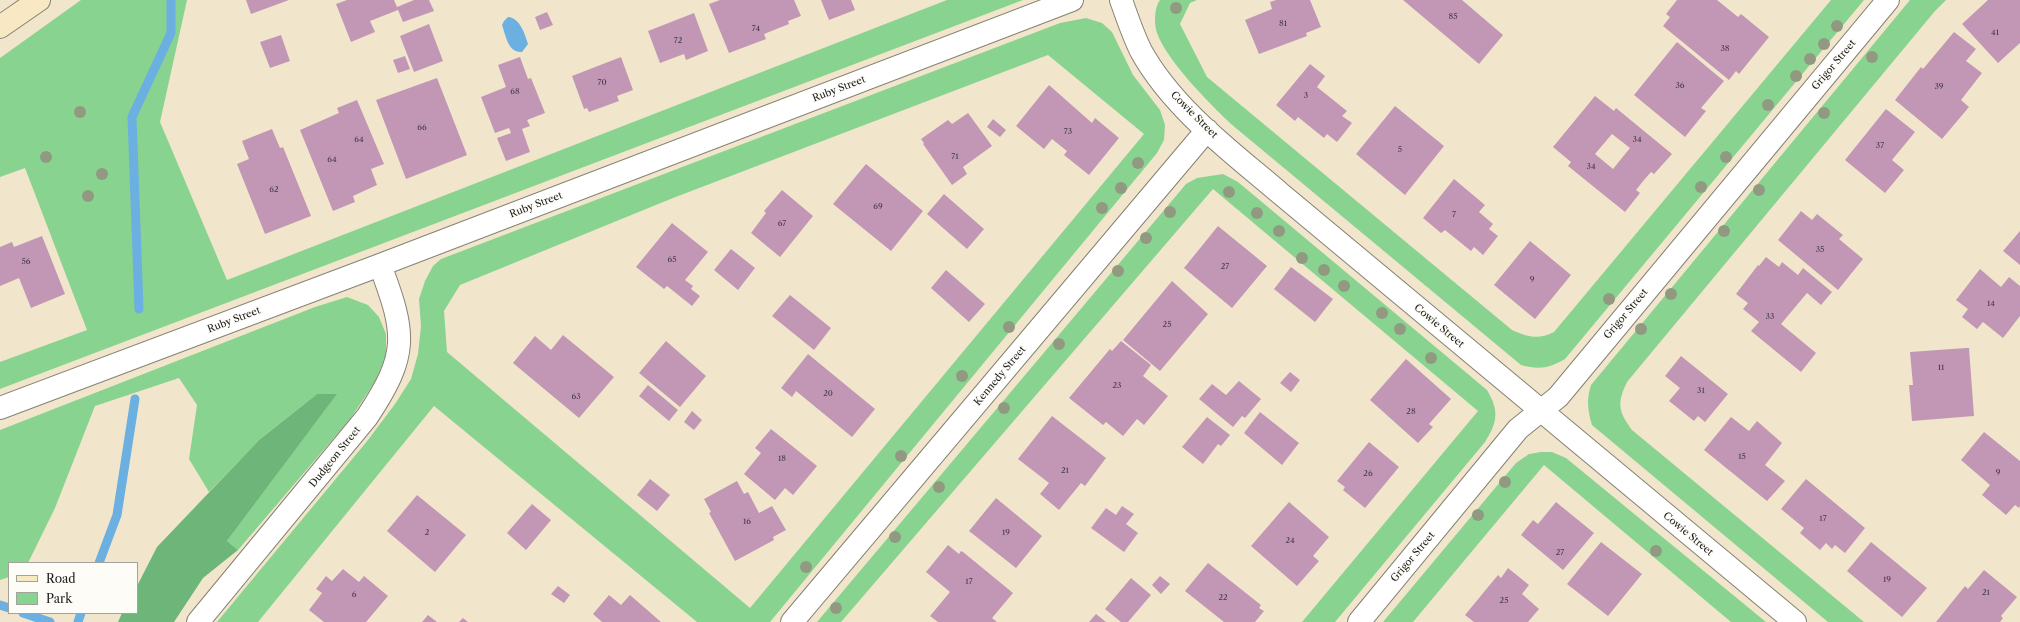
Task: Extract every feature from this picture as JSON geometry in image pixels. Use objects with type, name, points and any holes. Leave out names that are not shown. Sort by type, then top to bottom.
[{"type":"main road","points":[[0,27],[39,0]]},
{"type":"street","name":"Ruby Street","points":[[0,408],[380,265],[1072,0]]},
{"type":"street","name":"Cowie Street","points":[[1121,0],[1145,56],[1168,90],[1207,130],[1795,622]]},
{"type":"street","name":"Grigor Street","points":[[1359,622],[1518,429],[1558,397],[1888,0]]},
{"type":"street","name":"Kennedy Street","points":[[792,622],[1207,130]]},
{"type":"street","name":"Dudgeon Street","points":[[198,622],[362,423],[384,392],[394,369],[400,343],[399,324],[393,300],[380,265]]},
{"type":"green space","points":[[81,0],[187,0],[160,122],[227,280],[947,0],[1023,0],[0,389],[0,362],[87,330],[25,168],[0,177],[0,58]]},
{"type":"green space","points":[[1160,0],[1197,0],[1190,3],[1180,24],[1207,77],[1512,330],[1528,336],[1538,337],[1554,332],[1831,0],[1864,0],[1565,359],[1549,366],[1539,368],[1521,365],[1231,124],[1179,69],[1162,44],[1155,25],[1157,7]]},
{"type":"green space","points":[[1910,0],[1946,0],[1935,11],[1627,382],[1620,401],[1620,407],[1624,417],[1632,430],[1864,622],[1828,622],[1592,425],[1588,396],[1591,385]]},
{"type":"green space","points":[[1086,18],[1102,23],[1112,32],[1133,75],[1160,110],[1165,125],[1164,140],[1157,153],[770,622],[697,622],[434,406],[258,622],[217,622],[368,440],[395,404],[411,379],[418,354],[421,326],[419,299],[425,281],[433,266],[441,259],[1060,23]],"holes":[[[1048,55],[1144,134],[750,608],[447,352],[444,311],[460,285],[673,198]]]},
{"type":"green space","points":[[1223,174],[1238,182],[1487,390],[1494,404],[1495,422],[1485,442],[1335,622],[1302,622],[1478,411],[1213,189],[841,622],[817,622],[1186,184],[1197,178]]},
{"type":"green space","points":[[347,297],[368,305],[379,317],[386,334],[386,356],[375,382],[350,419],[238,550],[227,541],[336,395],[317,394],[259,440],[209,492],[189,459],[197,405],[179,378],[95,406],[55,508],[28,562],[8,562],[8,577],[0,580],[0,430],[315,307]]},
{"type":"green space","points":[[317,394],[337,394],[227,541],[238,550],[203,578],[174,622],[118,622],[122,614],[138,614],[138,584],[157,547],[259,440]]},
{"type":"green space","points":[[1552,452],[1566,458],[1766,622],[1731,622],[1544,465],[1413,622],[1383,622],[1516,463],[1529,454]]},
{"type":"water","points":[[508,17],[519,23],[525,36],[528,44],[522,52],[517,52],[514,50],[506,39],[502,25]]},
{"type":"building","points":[[246,0],[289,0],[251,14]]},
{"type":"building","points":[[347,0],[394,0],[397,7],[414,0],[429,0],[434,11],[403,22],[398,10],[370,21],[375,32],[351,42],[336,4]]},
{"type":"building","points":[[720,0],[794,0],[801,16],[788,21],[789,24],[764,34],[766,39],[729,53],[709,4]]},
{"type":"building","points":[[821,0],[851,0],[855,10],[829,20]]},
{"type":"building","points":[[1276,0],[1310,0],[1321,27],[1306,33],[1307,36],[1259,54],[1245,20],[1272,9],[1270,2]]},
{"type":"building","points":[[1403,0],[1462,0],[1503,35],[1479,64]]},
{"type":"building","points":[[1677,0],[1717,0],[1738,17],[1741,14],[1769,37],[1739,74],[1736,71],[1729,80],[1663,26],[1670,17],[1666,14]]},
{"type":"building","points":[[1988,0],[2020,0],[2020,43],[1998,63],[1962,24]]},
{"type":"building","points":[[547,12],[553,25],[540,30],[535,17]]},
{"type":"building","points":[[694,13],[708,51],[686,60],[684,54],[660,63],[648,31]]},
{"type":"building","points":[[429,24],[443,61],[414,72],[400,36]]},
{"type":"building","points":[[1954,32],[1976,49],[1966,61],[1982,73],[1961,100],[1969,107],[1942,139],[1895,100],[1921,67],[1923,69]]},
{"type":"building","points":[[281,35],[290,61],[270,68],[260,42]]},
{"type":"building","points":[[1677,42],[1724,81],[1701,108],[1706,111],[1685,137],[1634,95]]},
{"type":"building","points":[[405,56],[410,69],[398,73],[393,60]]},
{"type":"building","points":[[520,57],[528,79],[531,78],[545,113],[527,120],[530,126],[522,129],[530,152],[506,161],[497,138],[511,133],[509,128],[495,133],[481,97],[506,87],[498,65]]},
{"type":"building","points":[[621,57],[633,90],[617,96],[619,101],[589,112],[587,108],[584,109],[572,76]]},
{"type":"building","points":[[1310,64],[1325,76],[1317,87],[1347,111],[1342,116],[1352,123],[1337,142],[1327,134],[1324,138],[1298,117],[1295,121],[1276,105]]},
{"type":"building","points":[[437,78],[467,155],[406,179],[376,100]]},
{"type":"building","points":[[1049,85],[1092,123],[1095,118],[1119,138],[1089,175],[1064,155],[1067,151],[1052,139],[1044,149],[1016,126]]},
{"type":"building","points":[[1595,96],[1614,111],[1616,108],[1672,154],[1654,174],[1651,172],[1644,180],[1636,190],[1640,193],[1625,212],[1568,166],[1571,162],[1553,147]],"holes":[[[1612,134],[1630,148],[1613,169],[1595,154]]]},
{"type":"building","points":[[357,100],[384,164],[371,169],[377,185],[353,196],[355,202],[333,211],[300,130],[339,113],[337,108]]},
{"type":"building","points":[[1395,106],[1444,146],[1405,195],[1356,154]]},
{"type":"building","points":[[1886,109],[1915,132],[1892,160],[1904,170],[1885,193],[1845,160]]},
{"type":"building","points":[[968,113],[992,146],[963,167],[967,174],[952,185],[921,139],[948,120],[952,124]]},
{"type":"building","points":[[993,119],[1006,130],[1000,137],[987,127]]},
{"type":"building","points":[[272,129],[280,148],[283,147],[311,216],[265,234],[237,164],[249,159],[242,141]]},
{"type":"building","points":[[866,164],[923,211],[891,251],[833,204]]},
{"type":"building","points":[[1454,179],[1485,205],[1479,212],[1493,224],[1489,229],[1498,236],[1483,255],[1474,247],[1471,251],[1445,230],[1441,233],[1423,218]]},
{"type":"building","points":[[782,190],[813,216],[780,257],[751,233],[766,213],[764,211]]},
{"type":"building","points":[[944,194],[984,229],[967,249],[927,214]]},
{"type":"building","points":[[1801,211],[1812,220],[1817,214],[1843,235],[1839,239],[1863,259],[1838,290],[1778,240]]},
{"type":"building","points":[[672,223],[708,252],[685,280],[693,286],[691,289],[700,296],[692,306],[667,286],[664,289],[636,267]]},
{"type":"building","points":[[1218,226],[1267,266],[1232,308],[1184,268]]},
{"type":"building","points":[[2020,231],[2020,265],[2003,251]]},
{"type":"building","points":[[42,236],[65,294],[31,308],[19,278],[0,286],[0,247],[12,242],[14,247]]},
{"type":"building","points":[[1530,241],[1571,275],[1535,319],[1494,285]]},
{"type":"building","points":[[731,249],[755,268],[738,290],[714,270]]},
{"type":"building","points":[[1766,257],[1779,267],[1782,262],[1798,275],[1803,268],[1832,292],[1821,305],[1807,293],[1781,324],[1816,353],[1801,372],[1751,331],[1759,322],[1743,309],[1748,303],[1736,294]]},
{"type":"building","points":[[1291,267],[1333,299],[1315,322],[1274,289]]},
{"type":"building","points":[[1980,269],[2001,287],[2009,277],[2020,286],[2020,316],[2003,338],[1983,322],[1977,329],[1962,317],[1968,309],[1956,300]]},
{"type":"building","points":[[946,270],[985,304],[969,322],[931,288]]},
{"type":"building","points":[[1172,281],[1208,314],[1160,371],[1123,340]]},
{"type":"building","points":[[790,295],[831,328],[814,350],[772,316]]},
{"type":"building","points":[[563,335],[614,377],[579,418],[513,363],[535,336],[551,350]]},
{"type":"building","points":[[666,341],[706,376],[680,407],[639,373]]},
{"type":"building","points":[[1121,341],[1151,365],[1143,376],[1168,396],[1144,425],[1137,419],[1123,436],[1106,422],[1103,425],[1069,398],[1110,349],[1112,351]]},
{"type":"building","points":[[1969,348],[1974,416],[1912,421],[1909,385],[1913,385],[1910,352]]},
{"type":"building","points":[[808,354],[875,409],[852,437],[796,391],[792,397],[781,388]]},
{"type":"building","points":[[1681,356],[1728,394],[1705,422],[1698,416],[1694,421],[1669,401],[1680,388],[1665,376]]},
{"type":"building","points":[[1406,359],[1451,399],[1429,424],[1433,427],[1418,443],[1370,400]]},
{"type":"building","points":[[1290,372],[1300,380],[1291,392],[1280,383]]},
{"type":"building","points":[[1239,381],[1261,399],[1245,418],[1242,416],[1233,427],[1199,399],[1212,384],[1226,395]]},
{"type":"building","points":[[648,385],[678,410],[669,421],[639,396]]},
{"type":"building","points":[[692,411],[702,420],[694,430],[684,422]]},
{"type":"building","points":[[1260,412],[1299,443],[1282,465],[1244,433]]},
{"type":"building","points":[[1052,416],[1106,458],[1085,486],[1081,483],[1059,510],[1040,494],[1049,483],[1018,459]]},
{"type":"building","points":[[1207,417],[1230,435],[1221,446],[1218,444],[1203,464],[1182,447]]},
{"type":"building","points":[[1731,417],[1749,431],[1757,421],[1782,443],[1765,465],[1785,481],[1767,501],[1704,450]]},
{"type":"building","points":[[771,429],[817,466],[793,495],[785,488],[775,500],[744,474],[761,453],[755,448]]},
{"type":"building","points":[[1984,432],[2020,461],[2020,506],[2019,508],[2015,505],[2006,515],[1982,495],[1990,485],[1961,460]]},
{"type":"building","points":[[1369,442],[1399,467],[1365,508],[1343,490],[1345,487],[1337,481]]},
{"type":"building","points":[[650,479],[670,495],[657,511],[637,495]]},
{"type":"building","points":[[1806,479],[1865,528],[1845,553],[1835,545],[1832,549],[1826,543],[1820,550],[1800,533],[1804,528],[1781,509]]},
{"type":"building","points":[[737,481],[744,494],[748,492],[759,513],[772,506],[786,530],[773,537],[774,540],[735,561],[709,513],[711,512],[704,499]]},
{"type":"building","points":[[417,495],[466,535],[435,572],[387,531]]},
{"type":"building","points":[[996,498],[1042,536],[1016,568],[969,531]]},
{"type":"building","points":[[1289,502],[1329,537],[1313,556],[1319,561],[1297,586],[1251,546]]},
{"type":"building","points":[[1556,502],[1594,533],[1563,570],[1521,535],[1533,520],[1538,524]]},
{"type":"building","points":[[532,504],[551,520],[526,550],[507,533]]},
{"type":"building","points":[[1122,506],[1134,514],[1126,524],[1138,533],[1124,552],[1091,528],[1106,508],[1116,515]]},
{"type":"building","points":[[1601,542],[1642,574],[1608,616],[1567,584]]},
{"type":"building","points":[[1871,542],[1927,588],[1902,617],[1847,571]]},
{"type":"building","points":[[948,545],[959,554],[961,551],[963,552],[1013,593],[992,618],[997,622],[938,622],[930,616],[950,592],[926,572]]},
{"type":"building","points":[[1208,563],[1261,605],[1259,608],[1264,611],[1255,622],[1224,622],[1185,591]]},
{"type":"building","points":[[1508,568],[1529,585],[1522,594],[1539,609],[1528,622],[1474,622],[1465,615],[1498,575],[1501,578]]},
{"type":"building","points":[[343,569],[359,582],[364,576],[388,596],[366,622],[324,622],[309,610],[322,593],[316,589],[326,576],[332,581]]},
{"type":"building","points":[[1984,570],[2017,597],[2001,616],[2003,618],[2000,622],[1936,622],[1965,586],[1968,589]]},
{"type":"building","points":[[1160,576],[1170,584],[1161,594],[1152,585]]},
{"type":"building","points":[[1131,578],[1151,595],[1128,622],[1121,622],[1105,609]]},
{"type":"building","points":[[558,586],[570,595],[564,603],[551,594]]},
{"type":"building","points":[[609,595],[621,605],[630,595],[661,622],[602,622],[593,614]]},
{"type":"building","points":[[1096,614],[1106,622],[1089,622]]},
{"type":"building","points":[[428,615],[437,622],[422,622]]},
{"type":"building","points":[[463,618],[468,622],[459,622]]},
{"type":"waterway","points":[[139,309],[132,117],[171,33],[171,0]]},
{"type":"waterway","points":[[99,562],[117,515],[135,399]]},
{"type":"waterway","points":[[0,605],[8,608]]},
{"type":"waterway","points":[[26,614],[50,622]]},
{"type":"waterway","points":[[78,622],[81,614]]}]
